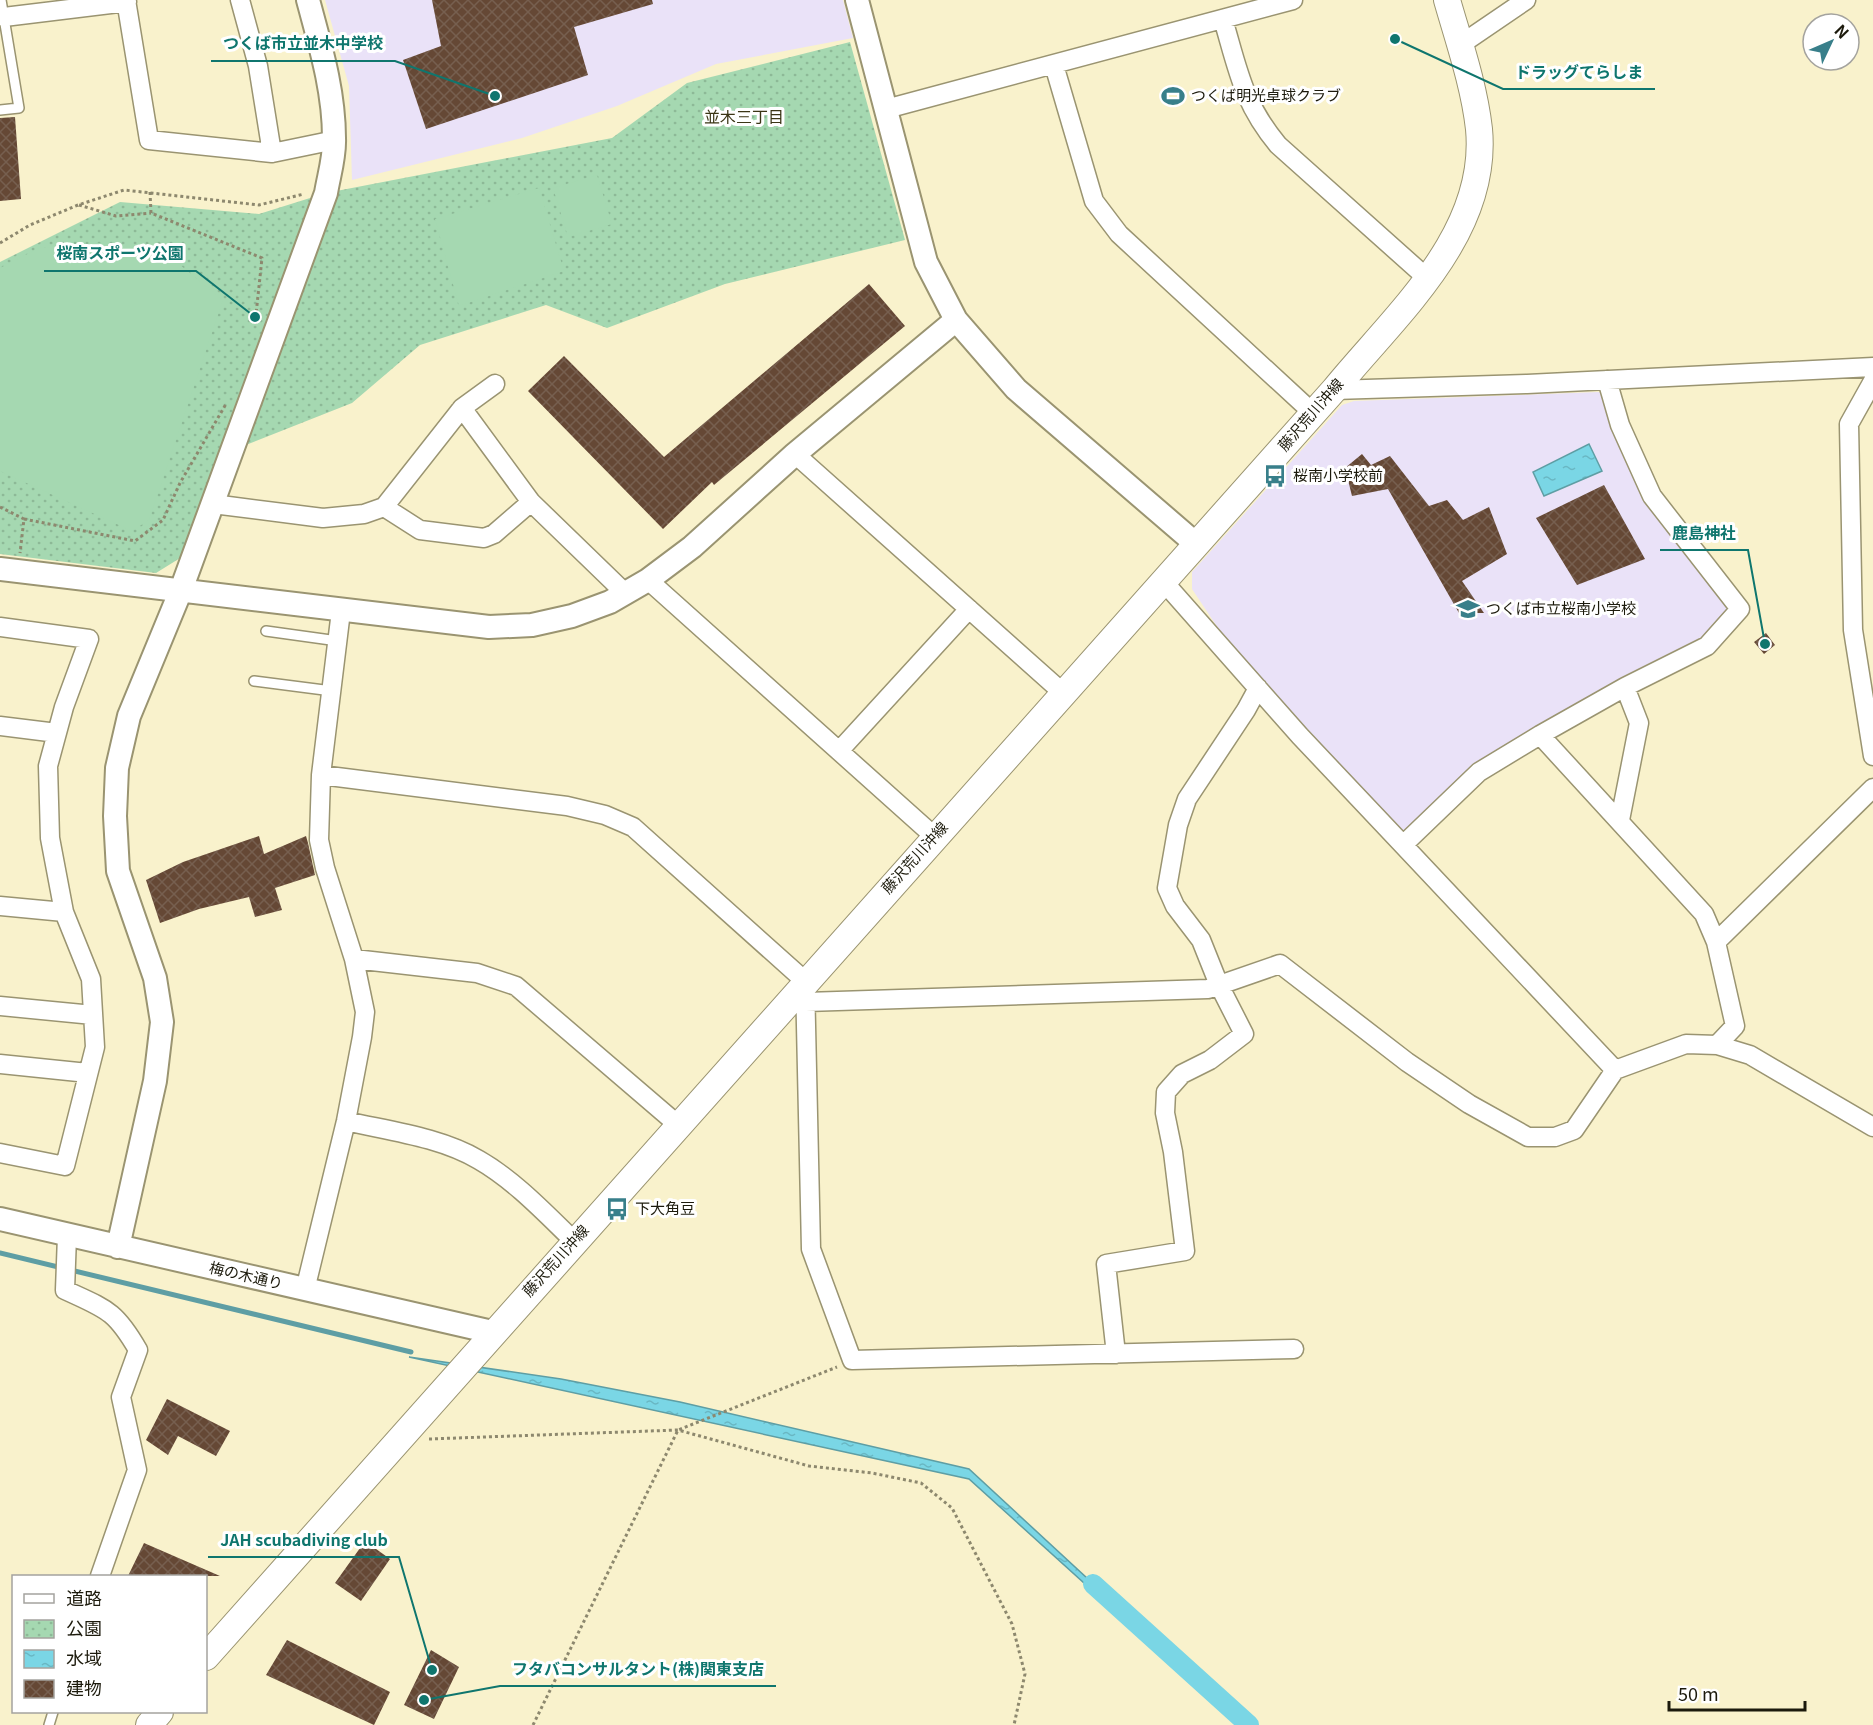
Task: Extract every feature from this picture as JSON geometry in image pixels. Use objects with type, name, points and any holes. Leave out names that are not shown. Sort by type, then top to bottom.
[{"type":"main road","name":"藤沢荒川沖線","points":[[207,1656],[677,1124],[805,992],[935,837],[1334,390],[1428,279],[1454,238],[1468,208],[1477,166],[1479,131],[1473,93],[1447,0]]},
{"type":"main road","points":[[149,1725],[159,1713]]},
{"type":"street","points":[[240,0],[258,66],[272,153]]},
{"type":"street","points":[[118,1247],[155,1081],[162,1022],[155,978],[118,871],[115,816],[117,768],[129,716],[181,590],[326,193],[335,140],[327,69],[308,0]]},
{"type":"street","points":[[857,0],[926,262],[956,320],[1016,389],[1196,544]]},
{"type":"street","points":[[886,109],[1293,0]]},
{"type":"street","points":[[1460,45],[1526,0]]},
{"type":"street","points":[[2,8],[127,1],[149,140],[272,153],[335,140]]},
{"type":"street","points":[[1223,19],[1245,98],[1263,127],[1278,145],[1428,279]]},
{"type":"street","points":[[1054,64],[1094,201],[1119,234],[1313,413]]},
{"type":"street","points":[[9,565],[342,611],[500,627],[532,625],[572,616],[610,602],[648,579],[692,547],[795,454],[956,320]]},
{"type":"street","points":[[1334,390],[1873,367]]},
{"type":"street","points":[[1404,845],[1479,772],[1625,687],[1707,646],[1740,609],[1652,496],[1620,425],[1607,380]]},
{"type":"street","points":[[1873,381],[1850,424],[1853,630],[1873,756]]},
{"type":"street","points":[[213,504],[323,518],[364,514],[384,507],[462,408],[495,384]]},
{"type":"street","points":[[462,408],[531,502],[625,593]]},
{"type":"street","points":[[795,454],[1062,693]]},
{"type":"street","points":[[384,507],[420,530],[484,538],[494,534],[531,502]]},
{"type":"street","points":[[648,579],[935,837]]},
{"type":"street","points":[[1163,581],[1258,688],[1615,1071]]},
{"type":"street","points":[[839,751],[969,609]]},
{"type":"street","points":[[305,1290],[346,1121],[362,1037],[364,1012],[354,959],[325,868],[319,840],[321,775],[342,611]]},
{"type":"street","points":[[0,627],[88,639],[48,766],[50,838],[64,912],[92,979],[95,1047],[65,1166],[0,1153]]},
{"type":"street","points":[[1620,820],[1639,723],[1625,687]]},
{"type":"street","points":[[1116,1354],[1106,1264],[1185,1251],[1173,1152],[1165,1113],[1166,1092],[1182,1074],[1210,1060],[1244,1034],[1219,985],[1201,940],[1175,906],[1167,888],[1179,825],[1187,799],[1258,688]]},
{"type":"street","points":[[0,726],[57,733]]},
{"type":"street","points":[[1540,735],[1704,914],[1716,942],[1735,1026],[1717,1045]]},
{"type":"street","points":[[321,775],[567,806],[614,819],[633,827],[805,992],[1208,989],[1280,964],[1407,1062],[1468,1104],[1528,1137],[1555,1137],[1574,1130],[1615,1071],[1686,1044],[1717,1045],[1750,1055],[1873,1127]]},
{"type":"street","points":[[1716,942],[1873,788]]},
{"type":"street","points":[[0,906],[64,912]]},
{"type":"street","points":[[354,959],[477,973],[516,986],[677,1124]]},
{"type":"street","points":[[805,992],[811,1249],[852,1360],[1294,1350]]},
{"type":"street","points":[[0,1006],[93,1015]]},
{"type":"street","points":[[0,1064],[88,1073]]},
{"type":"street","points":[[346,1121],[447,1145],[478,1159],[496,1171],[574,1241]]},
{"type":"street","name":"梅の木通り","points":[[0,1219],[492,1332]]},
{"type":"street","points":[[67,1236],[65,1290],[109,1311],[126,1329],[138,1350],[121,1397],[136,1470],[100,1575]]},
{"type":"lane","points":[[0,110],[19,108],[2,8]]},
{"type":"lane","points":[[266,631],[338,641]]},
{"type":"lane","points":[[254,681],[332,691]]},
{"type":"path","points":[[0,243],[30,225],[78,205],[124,190],[259,205],[301,194],[326,193]]},
{"type":"path","points":[[150,192],[151,213]]},
{"type":"path","points":[[78,205],[116,216],[151,213],[262,258],[255,327]]},
{"type":"path","points":[[0,507],[24,519],[135,541],[163,520],[180,483],[230,397]]},
{"type":"path","points":[[9,565],[24,519]]},
{"type":"path","points":[[533,1725],[678,1430],[852,1360]]},
{"type":"path","points":[[402,1434],[415,1440],[678,1430],[809,1466],[872,1473],[921,1483],[952,1508],[1012,1624],[1025,1674],[1014,1725]]},
{"type":"shaded area","points":[[325,0],[843,0],[853,38],[716,64],[617,106],[522,138],[352,180],[349,86]]},
{"type":"shaded area","name":"つくば市立桜南小学校","points":[[1599,392],[1608,403],[1621,442],[1729,605],[1730,614],[1703,643],[1635,675],[1403,833],[1230,646],[1192,589],[1192,572],[1342,405],[1354,401]]},
{"type":"green space","points":[[850,42],[905,240],[725,284],[607,328],[546,305],[420,345],[352,403],[218,456],[185,555],[156,573],[0,554],[0,262],[120,202],[259,214],[326,193],[612,138],[687,83]]},
{"type":"green space","points":[[597,175],[612,224],[568,237],[553,188]]},
{"type":"green space","points":[[539,188],[564,271],[459,306],[435,219]]},
{"type":"green space","points":[[99,243],[163,251],[223,300],[149,520],[132,531],[0,471],[0,268],[39,248]]},
{"type":"water","points":[[1589,444],[1602,471],[1544,496],[1533,472]]},
{"type":"water","points":[[409,1357],[561,1379],[680,1402],[969,1469],[1246,1725],[1241,1725],[969,1479]]},
{"type":"building","points":[[432,0],[652,0],[653,4],[574,27],[588,75],[426,129],[403,60],[441,46]]},
{"type":"building","points":[[15,117],[21,199],[0,201],[0,118]]},
{"type":"building","points":[[869,284],[905,326],[714,485],[712,482],[663,529],[528,391],[564,356],[664,457]]},
{"type":"building","points":[[1362,454],[1371,465],[1390,456],[1429,506],[1447,500],[1463,520],[1489,507],[1507,554],[1462,581],[1484,613],[1459,613],[1388,489],[1352,496],[1345,468]]},
{"type":"building","points":[[1604,485],[1645,559],[1577,585],[1536,518]]},
{"type":"building","points":[[1766,633],[1775,645],[1764,654],[1754,642]]},
{"type":"building","points":[[259,836],[264,854],[306,836],[315,875],[275,888],[282,910],[255,917],[249,897],[199,909],[160,923],[146,880],[183,862]]},
{"type":"building","points":[[167,1399],[230,1431],[216,1456],[178,1436],[168,1455],[146,1440]]},
{"type":"building","points":[[365,1541],[390,1559],[361,1601],[335,1583]]},
{"type":"building","points":[[144,1543],[220,1576],[207,1575],[128,1575]]},
{"type":"building","points":[[287,1640],[390,1692],[374,1725],[266,1675]]},
{"type":"building","points":[[431,1650],[459,1667],[434,1719],[404,1705]]},
{"type":"waterway","points":[[0,1253],[411,1352]]},
{"type":"waterway","points":[[1093,1584],[1249,1725]]},
{"type":"place","name":"ドラッグてらしま","points":[[1395,39]]},
{"type":"place","name":"つくば市立並木中学校","points":[[495,96]]},
{"type":"place","name":"つくば明光卓球クラブ","points":[[1173,96]]},
{"type":"place","name":"桜南スポーツ公園","points":[[255,317]]},
{"type":"place","name":"桜南小学校前","points":[[1275,476]]},
{"type":"place","name":"つくば市立桜南小学校","points":[[1468,609]]},
{"type":"place","name":"鹿島神社","points":[[1765,644]]},
{"type":"place","name":"下大角豆","points":[[617,1209]]},
{"type":"place","name":"JAH scubadiving club","points":[[432,1670]]},
{"type":"place","name":"フタバコンサルタント(株)関東支店","points":[[424,1700]]},
{"type":"district","name":"並木三丁目","points":[[744,117]]}]
